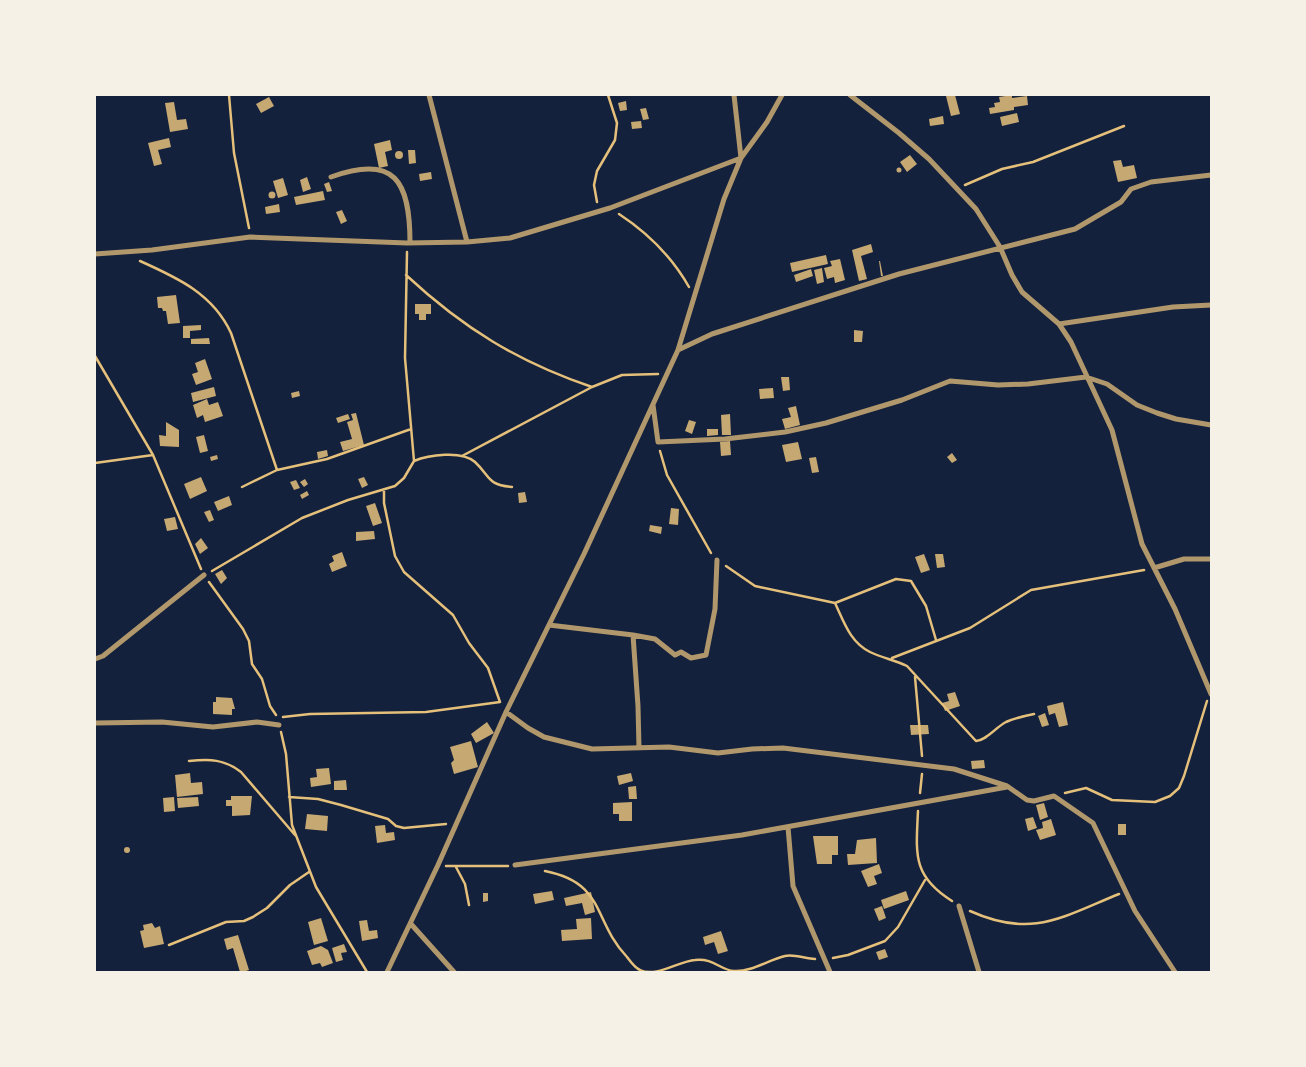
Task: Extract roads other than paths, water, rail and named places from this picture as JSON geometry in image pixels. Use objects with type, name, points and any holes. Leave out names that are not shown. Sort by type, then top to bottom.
[{"type":"street","points":[[429,95],[468,242]]},
{"type":"street","points":[[734,95],[741,158]]},
{"type":"street","points":[[387,972],[411,924],[506,712],[549,626],[678,350],[724,199],[741,158],[767,122],[782,95]]},
{"type":"street","points":[[850,95],[899,133],[976,209],[1000,247],[1012,276],[1022,292],[1059,324],[1071,342],[1112,430],[1124,470],[1136,525],[1210,693]]},
{"type":"street","points":[[95,254],[152,250],[250,237],[409,243],[468,242],[510,238],[610,208],[741,158]]},
{"type":"street","points":[[331,178],[349,171],[368,168],[394,176],[403,189],[409,243]]},
{"type":"street","points":[[678,350],[712,334],[899,274],[1075,228],[1121,202],[1131,189],[1151,182],[1211,175]]},
{"type":"street","points":[[1059,324],[1173,307],[1211,305]]},
{"type":"street","points":[[653,405],[658,442],[725,439],[786,432],[826,423],[902,400],[950,381],[998,385],[1028,384],[1086,377],[1107,384],[1137,405],[1157,413],[1176,419],[1211,424]]},
{"type":"street","points":[[1154,568],[1184,559],[1211,559]]},
{"type":"street","points":[[549,626],[633,635],[654,640],[675,655],[681,652],[692,658],[706,655],[715,609],[717,560]]},
{"type":"street","points":[[95,659],[103,656],[204,575]]},
{"type":"street","points":[[633,635],[639,748]]},
{"type":"street","points":[[506,712],[544,737],[592,749],[669,747],[708,753],[783,748],[954,769],[1007,786],[1027,800],[1034,801],[1054,796],[1093,823],[1125,892],[1175,972]]},
{"type":"street","points":[[95,723],[162,722],[213,727],[257,722],[279,726]]},
{"type":"street","points":[[515,865],[742,835],[1007,786]]},
{"type":"street","points":[[788,827],[792,886],[830,972]]},
{"type":"street","points":[[959,906],[979,972]]},
{"type":"street","points":[[411,924],[454,972]]}]
